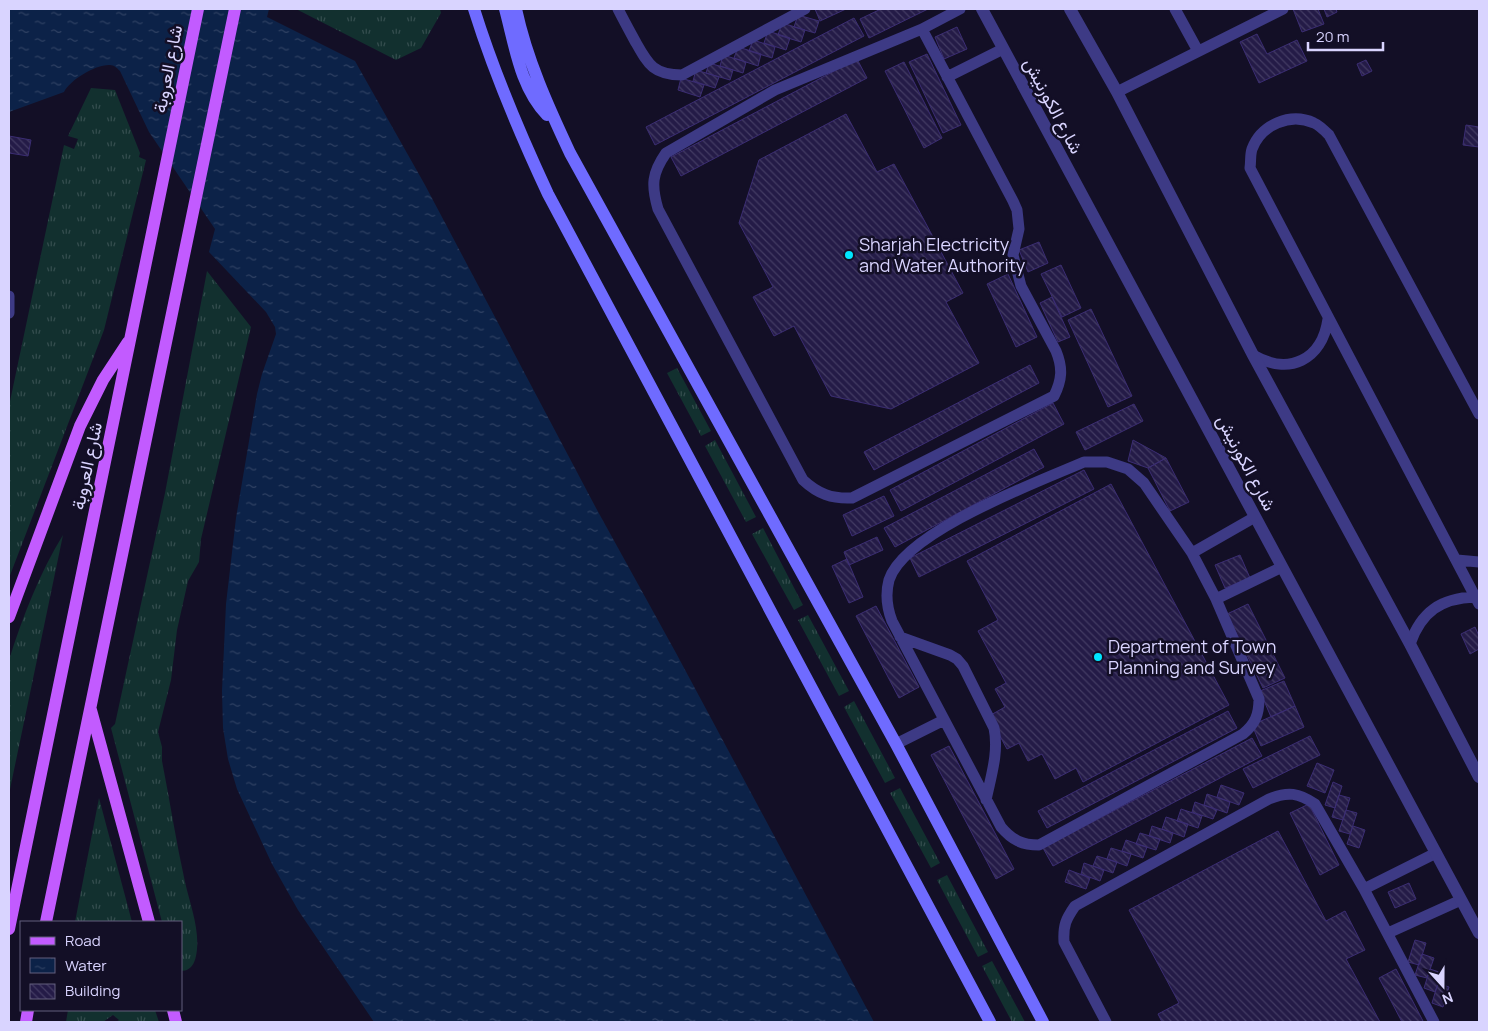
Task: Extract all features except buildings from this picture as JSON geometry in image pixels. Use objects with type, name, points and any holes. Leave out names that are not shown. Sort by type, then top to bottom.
[{"type":"main road","name":"شارع العروبة","points":[[9,929],[198,9]]},
{"type":"main road","points":[[46,921],[235,9]]},
{"type":"main road","points":[[474,9],[505,98],[548,194],[990,1022]]},
{"type":"main road","points":[[505,9],[522,74],[528,88],[556,124]]},
{"type":"main road","points":[[516,9],[532,65],[570,153],[896,744],[1043,1022]]},
{"type":"main road","points":[[9,617],[80,426],[103,380],[131,338]]},
{"type":"main road","points":[[91,708],[149,921]]},
{"type":"street","name":"شارع الكورنيش","points":[[982,9],[1479,933]]},
{"type":"street","points":[[1070,9],[1117,92],[1253,355],[1410,644],[1479,777]]},
{"type":"lane","points":[[618,9],[647,63],[657,71],[669,75],[682,75],[805,9]]},
{"type":"lane","points":[[623,20],[630,9]]},
{"type":"lane","points":[[922,29],[1017,210],[1019,229],[1013,256],[1015,266],[1021,286],[1056,351],[1060,362],[1059,386],[1054,396],[852,498],[838,498],[825,495],[813,489],[803,480],[658,209],[654,195],[653,180],[657,165],[666,152],[763,96],[789,83],[922,29],[960,9]]},
{"type":"lane","points":[[1176,9],[1198,51]]},
{"type":"lane","points":[[1117,92],[1283,9]]},
{"type":"lane","points":[[947,77],[1002,49]]},
{"type":"lane","points":[[1477,600],[1250,168],[1252,150],[1262,133],[1277,122],[1296,118],[1314,123],[1329,135],[1479,414]]},
{"type":"lane","points":[[9,296],[9,313]]},
{"type":"lane","points":[[1253,355],[1264,362],[1278,365],[1304,360],[1322,342],[1327,331],[1328,319]]},
{"type":"lane","points":[[1084,462],[1107,462],[1128,469],[1144,483],[1192,553],[1216,599],[1259,700],[1259,710],[1250,728],[1243,734],[1039,845],[1022,843],[1008,836],[1001,827],[900,637],[889,611],[887,600],[890,578],[906,556],[928,537],[985,506],[1084,462]]},
{"type":"lane","points":[[1192,553],[1255,517]]},
{"type":"lane","points":[[1457,560],[1479,562]]},
{"type":"lane","points":[[1216,599],[1282,567]]},
{"type":"lane","points":[[1410,644],[1419,624],[1434,609],[1447,602],[1461,598],[1477,600]]},
{"type":"lane","points":[[900,637],[950,654],[962,666],[994,728],[996,736],[995,754],[986,800]]},
{"type":"lane","points":[[896,744],[944,720]]},
{"type":"lane","points":[[1106,1022],[1064,942],[1064,929],[1068,916],[1075,906],[1281,794],[1294,794],[1315,804],[1364,889],[1434,1022]]},
{"type":"lane","points":[[1364,889],[1436,853]]},
{"type":"lane","points":[[1388,933],[1461,900]]},
{"type":"green space","points":[[296,9],[440,9],[441,13],[421,48],[396,60]]},
{"type":"green space","points":[[91,88],[115,90],[140,153],[139,157],[146,160],[104,330],[9,578],[9,406],[64,145],[74,149],[78,139],[68,136]]},
{"type":"green space","points":[[207,271],[251,327],[201,539],[199,562],[188,581],[177,630],[171,680],[158,732],[179,852],[197,932],[195,961],[185,971],[182,971],[182,921],[162,921],[111,728],[115,724],[165,493]]},
{"type":"green space","points":[[677,368],[711,431],[701,436],[667,373]]},
{"type":"green space","points":[[715,440],[756,517],[746,522],[705,446]]},
{"type":"green space","points":[[763,528],[803,605],[794,610],[752,534]]},
{"type":"green space","points":[[63,535],[9,794],[9,660],[32,596]]},
{"type":"green space","points":[[808,615],[849,691],[839,696],[798,620]]},
{"type":"green space","points":[[854,701],[895,778],[885,783],[844,707]]},
{"type":"green space","points":[[900,788],[940,863],[931,868],[890,793]]},
{"type":"green space","points":[[99,798],[132,921],[75,921]]},
{"type":"green space","points":[[947,875],[988,952],[978,957],[937,880]]},
{"type":"green space","points":[[992,961],[1025,1022],[1012,1022],[982,966]]},
{"type":"green space","points":[[68,1011],[155,1011],[159,1022],[116,1022],[119,1020],[113,1015],[103,1022],[66,1022]]},
{"type":"water","points":[[9,9],[269,9],[267,17],[355,61],[425,185],[596,508],[874,1022],[374,1022],[298,910],[272,864],[237,789],[228,759],[223,728],[222,691],[226,604],[236,518],[257,394],[276,334],[275,327],[266,312],[209,252],[215,229],[149,132],[117,68],[110,65],[98,67],[78,78],[64,92],[9,112]]},
{"type":"place","name":"Sharjah Electricity and Water Authority","points":[[849,255]]},
{"type":"place","name":"Department of Town Planning and Survey","points":[[1098,657]]}]
